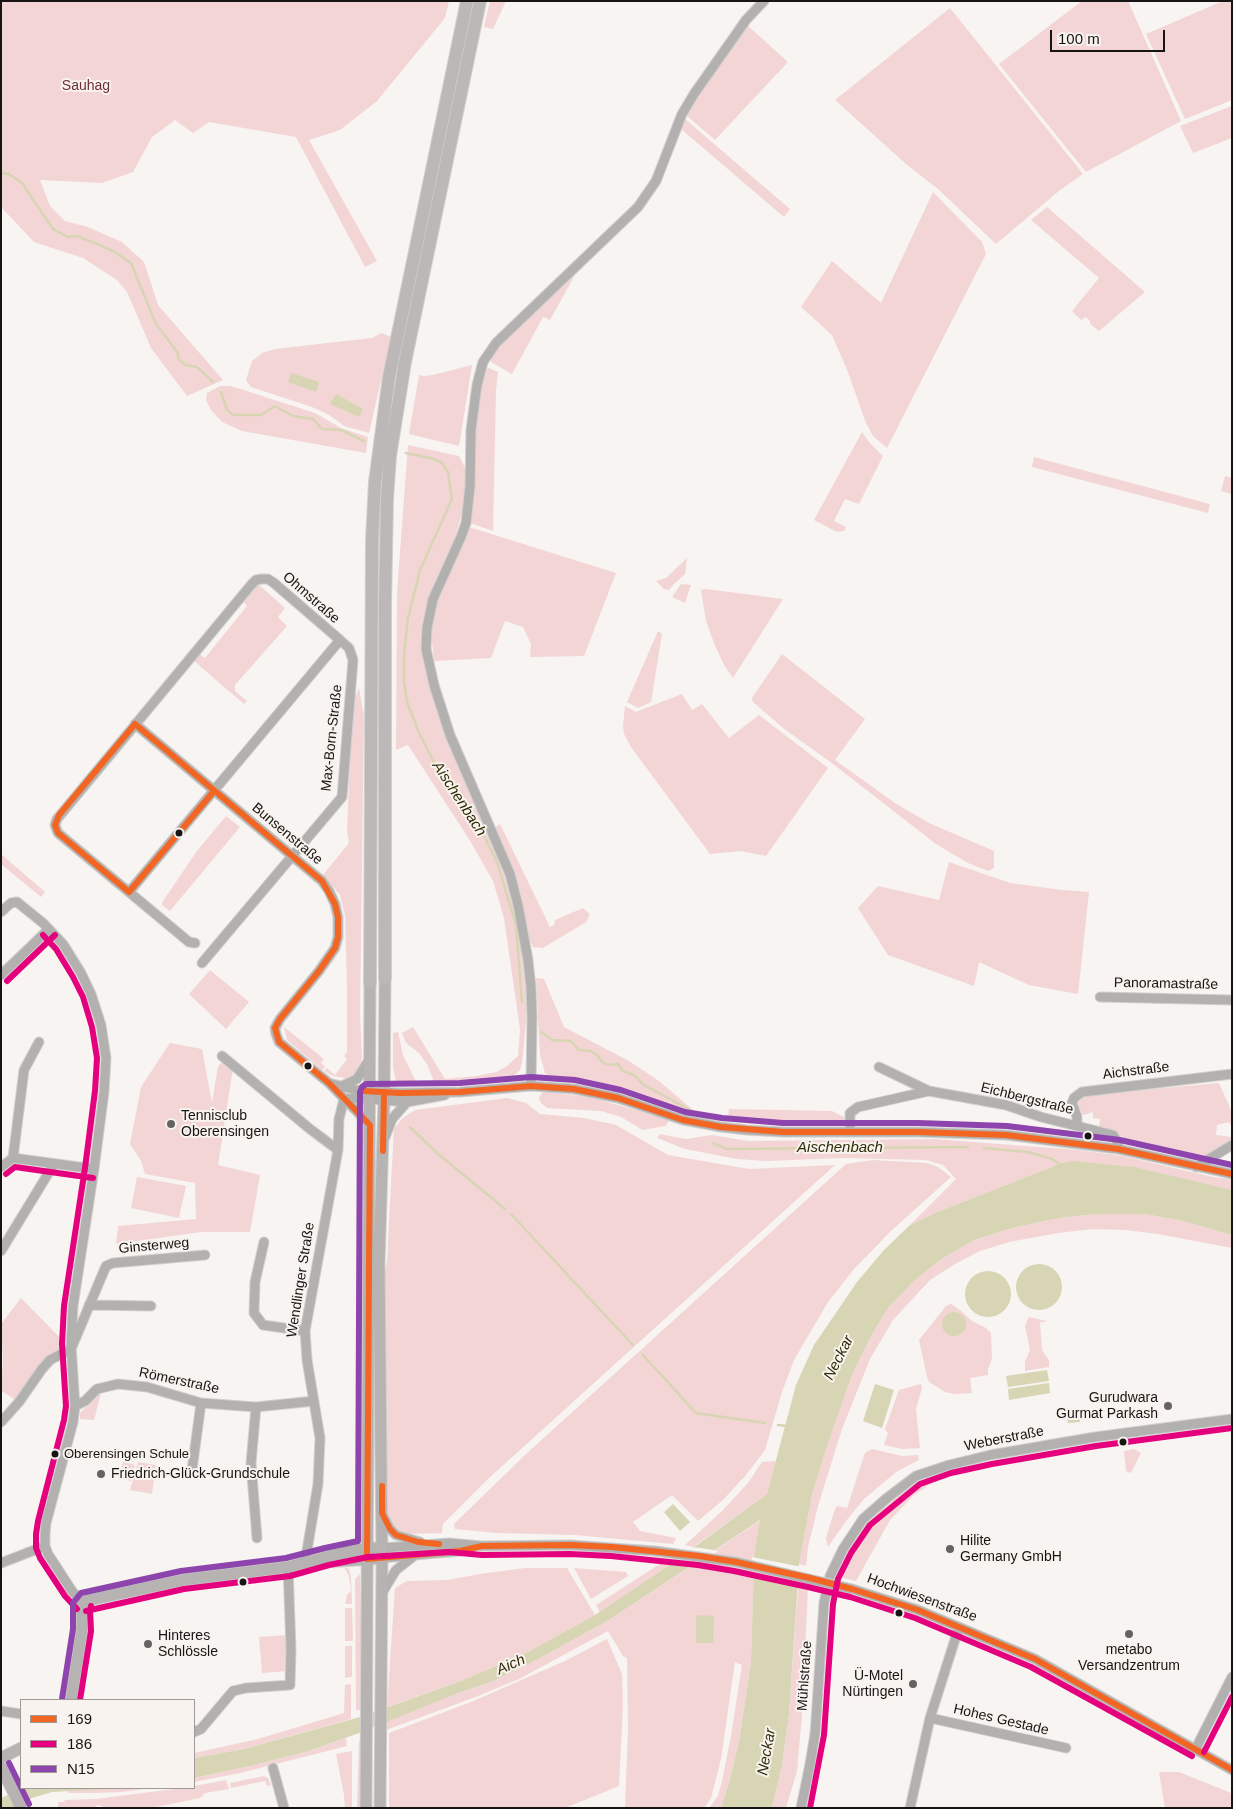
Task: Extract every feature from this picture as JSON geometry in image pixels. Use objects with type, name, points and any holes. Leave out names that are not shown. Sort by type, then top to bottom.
[{"type":"highway","points":[[370,983],[372,550],[375,482],[389,377],[467,1]]},
{"type":"highway","points":[[385,978],[385,603],[386,516],[390,456],[405,362],[480,1]]},
{"type":"main road","points":[[380,1808],[382,1513],[379,1287],[385,978]]},
{"type":"main road","points":[[366,1808],[370,983]]},
{"type":"main road","name":"Hochwiesenstraße","points":[[367,1554],[382,1553]]},
{"type":"main road","points":[[71,1699],[83,1622],[81,1608],[83,1603],[183,1580],[288,1567],[307,1562],[367,1554]]},
{"type":"main road","points":[[1,1758],[20,1748]]},
{"type":"main road","points":[[3,1774],[21,1808]]},
{"type":"street","points":[[531,1086],[531,986],[518,905],[510,874],[450,735],[434,685],[426,649],[427,628],[433,599],[466,523],[470,486],[471,430],[476,385],[483,362],[496,343],[638,207],[656,181],[682,114],[694,94],[746,20],[764,1]]},
{"type":"street","name":"Ohmstraße","points":[[268,579],[340,640],[129,892],[58,833],[55,825],[60,815],[256,580],[268,579]]},
{"type":"street","name":"Max-Born-Straße","points":[[202,963],[337,804],[344,790],[353,660],[350,648],[340,640]]},
{"type":"street","name":"Bunsenstraße","points":[[135,724],[322,880],[329,891],[338,917],[338,937],[335,948],[280,1020],[276,1028],[276,1034],[285,1047],[329,1083],[370,1125]]},
{"type":"street","points":[[129,892],[189,942],[195,943]]},
{"type":"street","points":[[1,912],[11,903],[18,902],[63,944],[81,973],[91,994],[100,1025],[106,1058],[104,1092],[94,1169],[73,1306],[71,1349],[75,1406],[73,1422],[46,1522],[45,1546],[48,1554],[72,1591],[83,1603]]},
{"type":"street","points":[[1,975],[49,929]]},
{"type":"street","name":"Panoramastraße","points":[[1100,996],[1232,1000]]},
{"type":"street","points":[[13,1158],[24,1070],[38,1042]]},
{"type":"street","points":[[222,1056],[338,1150]]},
{"type":"street","points":[[342,1086],[357,1079],[370,1058]]},
{"type":"street","points":[[879,1066],[929,1091]]},
{"type":"street","name":"Aichstraße","points":[[1077,1126],[1077,1117],[1072,1103],[1074,1098],[1082,1092],[1232,1074]]},
{"type":"street","name":"Bunsenstraße","points":[[329,1083],[369,1096]]},
{"type":"street","points":[[344,1099],[531,1086],[574,1089],[597,1093],[683,1120],[721,1128],[978,1133],[1118,1150],[1232,1174]]},
{"type":"street","name":"Eichbergstraße","points":[[850,1132],[850,1113],[858,1107],[929,1091],[1006,1104],[1040,1117],[1113,1135],[1118,1143],[1118,1150]]},
{"type":"street","points":[[384,1097],[407,1102],[460,1092]]},
{"type":"street","name":"Wendlinger Straße","points":[[307,1562],[318,1484],[320,1438],[307,1360],[305,1332],[338,1150],[339,1119],[344,1099]]},
{"type":"street","points":[[383,1144],[392,1119],[407,1102]]},
{"type":"street","points":[[1196,1167],[1232,1145]]},
{"type":"street","points":[[1,1167],[13,1158],[94,1169]]},
{"type":"street","points":[[1,1251],[54,1164]]},
{"type":"street","points":[[264,1242],[255,1282],[254,1313],[264,1325],[305,1332]]},
{"type":"street","name":"Ginsterweg","points":[[71,1349],[106,1266],[113,1263],[205,1255]]},
{"type":"street","points":[[89,1305],[151,1306]]},
{"type":"street","points":[[1,1422],[19,1402],[42,1368],[50,1360],[71,1349]]},
{"type":"street","name":"Römerstraße","points":[[75,1406],[85,1401],[97,1390],[118,1384],[147,1387],[201,1403],[256,1407],[314,1401]]},
{"type":"street","points":[[192,1470],[201,1403]]},
{"type":"street","points":[[256,1407],[251,1463],[256,1538]]},
{"type":"street","name":"Weberstraße","points":[[843,1549],[863,1519],[887,1498],[916,1476],[949,1464],[1077,1439],[1232,1419]]},
{"type":"street","points":[[382,1513],[390,1529],[399,1536],[418,1542],[435,1544]]},
{"type":"street","name":"Hochwiesenstraße","points":[[382,1553],[435,1544],[482,1546],[570,1545],[655,1550],[736,1562],[852,1589],[918,1610],[1035,1659],[1232,1770]]},
{"type":"street","points":[[1,1568],[6,1561],[45,1546]]},
{"type":"street","name":"Hochwiesenstraße","points":[[382,1553],[414,1556],[460,1551],[482,1546]]},
{"type":"street","name":"Mühlstraße","points":[[801,1808],[815,1734],[824,1603],[830,1576],[843,1549]]},
{"type":"street","points":[[381,1593],[396,1570],[414,1556]]},
{"type":"street","points":[[195,1732],[201,1729],[234,1691],[246,1688],[290,1685],[291,1649],[288,1567]]},
{"type":"street","name":"Hohes Gestade","points":[[910,1808],[930,1718],[959,1626]]},
{"type":"street","points":[[1196,1748],[1232,1677]]},
{"type":"street","points":[[1,1711],[20,1714]]},
{"type":"street","name":"Hohes Gestade","points":[[930,1718],[1066,1748]]},
{"type":"street","points":[[273,1768],[284,1808]]},
{"type":"green space","name":"Sauhag","points":[[1,1],[449,1],[445,18],[377,101],[340,130],[309,140],[377,261],[365,267],[296,137],[209,122],[193,133],[175,120],[152,137],[133,172],[102,183],[40,180],[50,206],[65,221],[88,227],[122,242],[144,262],[158,305],[223,380],[187,396],[151,348],[127,292],[117,280],[83,258],[34,242],[1,207]]},
{"type":"green space","points":[[490,1],[506,1],[493,29],[484,27]]},
{"type":"green space","points":[[1082,1],[1128,1],[1181,121],[1086,172],[999,64]]},
{"type":"green space","points":[[1223,1],[1232,1],[1232,100],[1185,119],[1146,34]]},
{"type":"green space","points":[[950,8],[1083,174],[1060,190],[996,244],[938,189],[906,164],[835,100]]},
{"type":"green space","points":[[747,25],[788,62],[715,140],[686,115],[703,87]]},
{"type":"green space","points":[[1232,106],[1232,138],[1193,153],[1180,126]]},
{"type":"green space","points":[[685,119],[790,209],[784,217],[681,129]]},
{"type":"green space","points":[[933,192],[982,242],[986,254],[887,448],[873,436],[866,423],[848,372],[832,335],[801,307],[832,261],[881,303]]},
{"type":"green space","points":[[1047,207],[1145,292],[1099,331],[1090,324],[1086,317],[1081,320],[1072,311],[1099,278],[1031,220]]},
{"type":"green space","points":[[575,275],[550,320],[543,317],[512,374],[491,362],[490,358],[501,343],[551,295]]},
{"type":"green space","points":[[381,333],[391,337],[369,433],[344,426],[329,415],[312,407],[251,387],[246,380],[252,361],[262,353],[275,349],[372,338]]},
{"type":"green space","points":[[472,365],[459,446],[409,434],[419,375],[433,375]]},
{"type":"green space","points":[[489,368],[498,372],[493,531],[470,523],[475,476],[475,431],[479,394],[485,370]]},
{"type":"green space","points":[[220,386],[231,386],[315,413],[341,428],[368,437],[366,453],[242,431],[222,422],[211,410],[206,400],[207,393]]},
{"type":"green space","points":[[862,432],[883,456],[859,504],[845,499],[834,521],[846,527],[844,531],[837,532],[814,520]]},
{"type":"green space","points":[[408,445],[459,456],[465,468],[465,502],[454,542],[434,583],[423,621],[422,647],[426,675],[448,739],[507,880],[521,939],[526,978],[527,1012],[522,1063],[520,1070],[509,1079],[437,1086],[427,1064],[419,1053],[406,1043],[402,1033],[413,1027],[445,1079],[496,1072],[507,1066],[518,1056],[520,1029],[504,918],[493,881],[469,839],[408,745],[396,750],[397,592]]},
{"type":"green space","points":[[1034,457],[1210,504],[1208,513],[1032,467]]},
{"type":"green space","points":[[1225,476],[1232,478],[1232,494],[1221,491]]},
{"type":"green space","points":[[469,527],[616,573],[584,656],[530,657],[531,644],[523,627],[505,621],[491,658],[434,661],[431,630],[434,610]]},
{"type":"green space","points":[[687,558],[685,574],[669,590],[664,589],[656,581],[666,578]]},
{"type":"green space","points":[[258,584],[285,608],[278,617],[287,626],[235,685],[235,691],[247,701],[244,704],[194,661],[199,654],[205,658],[247,606],[243,601]]},
{"type":"green space","points":[[681,584],[691,585],[685,603],[672,597]]},
{"type":"green space","points":[[706,589],[783,599],[733,678],[723,663],[706,621],[701,590]]},
{"type":"green space","points":[[658,631],[662,634],[651,702],[638,708],[627,702]]},
{"type":"green space","points":[[782,654],[865,719],[835,760],[895,803],[929,823],[994,851],[994,868],[988,871],[968,863],[936,844],[833,764],[783,728],[753,702],[752,698]]},
{"type":"green space","points":[[359,688],[364,715],[360,1014],[362,1057],[356,1076],[349,1079],[333,1076],[324,1071],[327,1068],[335,1075],[347,1059],[344,1056],[347,1052],[347,988],[345,915],[340,895],[323,875],[349,843],[347,832],[352,704]]},
{"type":"green space","points":[[682,694],[692,710],[702,704],[729,738],[759,715],[828,768],[766,856],[741,851],[710,854],[631,747],[624,734],[625,706],[636,712]]},
{"type":"green space","points":[[226,816],[240,827],[170,911],[162,905],[163,901],[197,851]]},
{"type":"green space","points":[[500,824],[550,927],[554,925],[555,920],[583,908],[590,914],[586,922],[543,948],[533,947],[530,941],[521,894],[513,869],[494,828]]},
{"type":"green space","points":[[1,854],[45,892],[41,897],[1,864]]},
{"type":"green space","points":[[949,862],[1010,883],[1089,892],[1078,994],[1029,985],[979,962],[974,986],[888,955],[858,908],[878,886],[939,900]]},
{"type":"green space","points":[[210,970],[249,1002],[226,1029],[189,994]]},
{"type":"green space","points":[[536,978],[544,979],[564,1027],[629,1061],[659,1081],[692,1109],[710,1120],[645,1102],[600,1086],[551,1077],[545,1073],[540,1055]]},
{"type":"green space","points":[[284,1027],[324,1059],[321,1063],[325,1067],[322,1070],[287,1040]]},
{"type":"green space","points":[[398,1032],[403,1055],[417,1084],[397,1086],[393,1068],[393,1033]]},
{"type":"green space","points":[[170,1043],[202,1049],[212,1103],[218,1066],[223,1061],[233,1068],[218,1165],[260,1175],[250,1232],[201,1232],[116,1244],[118,1226],[196,1219],[195,1183],[145,1174],[141,1161],[130,1144],[141,1087]]},
{"type":"green space","points":[[1219,1083],[1232,1112],[1232,1127],[1229,1122],[1217,1125],[1216,1135],[1232,1137],[1232,1140],[1200,1159],[1193,1160],[1142,1142],[1128,1140],[1111,1131],[1089,1124],[1099,1127],[1100,1119],[1093,1118],[1093,1112],[1084,1115],[1079,1113],[1076,1103],[1078,1100],[1089,1095]]},
{"type":"green space","points":[[543,1092],[590,1097],[670,1120],[665,1126],[643,1130],[621,1117],[601,1111],[547,1108],[541,1103],[539,1098]]},
{"type":"green space","points":[[507,1098],[526,1103],[540,1114],[584,1118],[616,1125],[668,1155],[749,1169],[835,1165],[489,1478],[443,1524],[442,1533],[408,1534],[394,1528],[388,1515],[383,1286],[387,1261],[394,1128],[403,1118],[415,1110]]},
{"type":"green space","points":[[729,1109],[832,1111],[844,1117],[845,1123],[728,1120]]},
{"type":"green space","points":[[660,1134],[686,1139],[712,1135],[748,1141],[935,1139],[1078,1150],[1123,1156],[1213,1177],[1232,1179],[1232,1190],[1189,1181],[1059,1164],[935,1213],[910,1225],[956,1179],[943,1165],[926,1160],[845,1158],[766,1161],[737,1159],[685,1149],[657,1138]]},
{"type":"green space","points":[[873,1160],[927,1163],[938,1167],[951,1177],[891,1231],[854,1269],[828,1302],[794,1360],[782,1392],[765,1450],[746,1475],[723,1500],[698,1521],[672,1495],[633,1522],[640,1531],[676,1538],[673,1544],[575,1535],[497,1533],[455,1529],[454,1524],[526,1454],[846,1164]]},
{"type":"green space","points":[[137,1177],[186,1186],[179,1218],[131,1208]]},
{"type":"green space","points":[[1095,1214],[1144,1214],[1179,1220],[1232,1235],[1232,1248],[1158,1234],[1126,1230],[1093,1229],[1009,1242],[980,1251],[930,1280],[893,1320],[870,1359],[842,1429],[818,1506],[808,1547],[806,1566],[799,1564],[812,1495],[826,1449],[852,1375],[870,1338],[888,1308],[915,1280],[940,1260],[974,1240],[1012,1228],[1059,1218]]},
{"type":"green space","points":[[21,1298],[66,1344],[60,1353],[36,1370],[15,1400],[1,1390],[3,1360],[1,1324]]},
{"type":"green space","points":[[951,1304],[991,1333],[992,1359],[988,1375],[970,1378],[972,1393],[955,1394],[945,1392],[929,1382],[927,1377],[919,1340],[946,1306]]},
{"type":"green space","points":[[1029,1317],[1047,1321],[1040,1323],[1042,1350],[1049,1360],[1049,1367],[1025,1371],[1025,1362],[1030,1350],[1025,1326]]},
{"type":"green space","points":[[921,1384],[922,1388],[916,1409],[920,1448],[903,1449],[884,1445],[888,1433],[885,1429],[899,1390]]},
{"type":"green space","points":[[98,1392],[101,1393],[94,1420],[80,1419],[80,1413]]},
{"type":"green space","points":[[872,1449],[902,1456],[918,1455],[919,1460],[896,1472],[864,1499],[828,1547],[826,1538],[835,1509],[837,1506],[847,1508],[865,1453]]},
{"type":"green space","points":[[1134,1449],[1141,1453],[1131,1473],[1126,1471],[1124,1451]]},
{"type":"green space","points":[[776,1461],[767,1494],[693,1547],[685,1545],[723,1510],[748,1483],[762,1462]]},
{"type":"green space","points":[[123,1462],[135,1465],[131,1481],[119,1478]]},
{"type":"green space","points":[[138,1462],[156,1465],[152,1494],[130,1490]]},
{"type":"green space","points":[[966,1465],[967,1470],[934,1481],[913,1496],[890,1520],[856,1581],[835,1576],[847,1550],[862,1525],[888,1500],[921,1480]]},
{"type":"green space","points":[[761,1520],[754,1557],[751,1663],[739,1742],[721,1808],[709,1808],[718,1796],[722,1781],[742,1665],[735,1662],[721,1759],[711,1798],[705,1807],[625,1807],[628,1730],[627,1658],[623,1656],[608,1631],[519,1679],[386,1730],[387,1721],[491,1682],[529,1664],[609,1620]]},
{"type":"green space","points":[[663,1562],[672,1563],[600,1612],[596,1605]]},
{"type":"green space","points":[[344,1567],[349,1569],[351,1577],[352,1604],[345,1604],[347,1595],[351,1591],[349,1576]]},
{"type":"green space","points":[[525,1568],[567,1568],[595,1615],[524,1654],[461,1681],[387,1707],[395,1588],[407,1581],[447,1580]]},
{"type":"green space","points":[[574,1568],[626,1572],[628,1576],[591,1599]]},
{"type":"green space","points":[[360,1574],[363,1710],[356,1710],[355,1579]]},
{"type":"green space","points":[[798,1586],[808,1588],[802,1715],[797,1771],[786,1808],[772,1808],[782,1765],[789,1714]]},
{"type":"green space","points":[[345,1608],[352,1608],[353,1641],[345,1641]]},
{"type":"green space","points":[[286,1635],[288,1671],[262,1673],[259,1637]]},
{"type":"green space","points":[[607,1639],[622,1674],[623,1705],[619,1786],[565,1808],[389,1808],[389,1733],[471,1702],[565,1661]]},
{"type":"green space","points":[[345,1646],[352,1646],[352,1677],[345,1678]]},
{"type":"green space","points":[[351,1684],[351,1719],[244,1749],[195,1758],[195,1753],[258,1739],[344,1713],[345,1685]]},
{"type":"green space","points":[[346,1738],[347,1746],[240,1773],[195,1782],[195,1778],[309,1751]]},
{"type":"green space","points":[[359,1741],[361,1741],[362,1808],[357,1808]]},
{"type":"green space","points":[[352,1751],[352,1808],[345,1808],[336,1754]]},
{"type":"green space","points":[[1159,1772],[1179,1772],[1231,1793],[1232,1808],[1165,1808]]},
{"type":"green space","points":[[264,1776],[268,1778],[271,1785],[267,1786],[265,1781],[231,1788],[230,1783]]},
{"type":"green space","points":[[226,1780],[229,1789],[205,1793],[200,1798],[151,1808],[108,1808],[97,1805],[96,1808],[58,1808],[58,1802],[64,1802],[65,1800],[96,1799],[174,1789],[195,1789],[195,1786]]},
{"type":"green space","points":[[144,1789],[93,1793],[69,1793],[68,1790]]},
{"type":"water","points":[[291,373],[319,382],[316,392],[288,382]]},
{"type":"water","points":[[336,394],[363,409],[359,417],[330,404]]},
{"type":"water","points":[[1072,1161],[1134,1167],[1232,1190],[1232,1235],[1179,1220],[1144,1214],[1095,1214],[1059,1218],[1012,1228],[974,1240],[940,1260],[915,1280],[888,1308],[870,1338],[852,1375],[812,1495],[799,1564],[789,1714],[782,1765],[772,1808],[721,1808],[739,1742],[751,1663],[754,1557],[760,1520],[609,1620],[529,1664],[491,1682],[309,1751],[195,1778],[195,1758],[244,1749],[360,1717],[461,1681],[524,1654],[595,1615],[672,1563],[767,1494],[796,1385],[814,1345],[857,1282],[884,1250],[910,1225],[935,1213],[1059,1164]]},
{"type":"water","points":[[1044,1264],[1056,1270],[1061,1278],[1061,1296],[1056,1304],[1048,1309],[1034,1310],[1022,1304],[1017,1296],[1016,1282],[1022,1270],[1030,1265]]},
{"type":"water","points":[[993,1271],[997,1272],[1007,1281],[1010,1285],[1010,1303],[1001,1313],[993,1317],[983,1317],[975,1313],[966,1303],[965,1289],[969,1281],[979,1272]]},
{"type":"water","points":[[954,1312],[963,1315],[966,1324],[963,1333],[954,1336],[945,1333],[942,1324],[945,1315]]},
{"type":"water","points":[[1047,1370],[1049,1381],[1008,1387],[1006,1376]]},
{"type":"water","points":[[1049,1383],[1050,1393],[1009,1400],[1008,1389]]},
{"type":"water","points":[[875,1384],[894,1390],[882,1428],[863,1421]]},
{"type":"water","points":[[1078,1408],[1080,1422],[1068,1423],[1066,1409]]},
{"type":"water","points":[[673,1504],[690,1522],[680,1531],[664,1512]]},
{"type":"water","points":[[696,1615],[714,1616],[713,1643],[696,1643]]},
{"type":"water","points":[[23,1789],[108,1789],[52,1792],[32,1798],[13,1808],[1,1808],[1,1798]]},
{"type":"pier","points":[[690,1547],[719,1551],[698,1564],[670,1561]]},
{"type":"pier","points":[[752,1557],[802,1567],[801,1584],[751,1574]]},
{"type":"waterway","name":"Aischenbach","points":[[1,173],[9,174],[22,183],[53,229],[68,237],[77,236],[97,244],[113,251],[131,263],[156,324],[178,353],[178,358],[185,365],[197,367],[213,382]]},
{"type":"waterway","name":"Aischenbach","points":[[221,392],[227,410],[233,415],[261,415],[275,406],[293,416],[313,419],[322,429],[341,430],[364,441]]},
{"type":"waterway","name":"Aischenbach","points":[[406,453],[441,462],[448,472],[452,499],[420,570],[408,618],[404,654],[404,681],[407,702],[420,735],[438,770],[481,830],[497,862],[516,925],[522,1002]]},
{"type":"waterway","name":"Aischenbach","points":[[541,1032],[552,1040],[571,1041],[579,1050],[591,1051],[608,1065],[618,1064],[623,1071],[634,1075],[644,1085],[692,1111]]},
{"type":"waterway","points":[[410,1127],[437,1153],[505,1209]]},
{"type":"waterway","name":"Aischenbach","points":[[713,1143],[727,1149],[968,1147]]},
{"type":"waterway","name":"Aischenbach","points":[[984,1148],[1028,1152],[1052,1159],[1062,1166]]},
{"type":"waterway","points":[[511,1214],[633,1345]]},
{"type":"waterway","points":[[643,1355],[696,1413],[765,1423]]},
{"type":"waterway","points":[[778,1425],[787,1426]]},
{"type":"transit line","name":"169","points":[[135,724],[322,881],[335,904],[338,917],[338,937],[335,948],[275,1028],[279,1042],[329,1083],[370,1125],[367,1559],[460,1551],[482,1546],[570,1545],[612,1547],[699,1556],[810,1578],[918,1610],[1035,1659],[1232,1770]]},
{"type":"transit line","name":"169","points":[[135,724],[59,815],[55,825],[58,833],[129,892],[214,791]]},
{"type":"transit line","name":"186","points":[[43,935],[56,949],[83,997],[92,1027],[97,1058],[95,1091],[85,1168],[64,1306],[62,1344],[66,1406],[36,1534],[36,1548],[40,1558],[65,1596],[77,1609]]},
{"type":"transit line","name":"186","points":[[7,981],[55,935]]},
{"type":"transit line","name":"N15","points":[[62,1699],[73,1629],[73,1603],[81,1593],[181,1571],[286,1558],[358,1541],[360,1092],[366,1084],[460,1083],[531,1077],[575,1080],[621,1090],[685,1112],[722,1118],[783,1123],[918,1123],[1007,1126],[1120,1140],[1232,1165]]},
{"type":"transit line","name":"169","points":[[363,1091],[400,1093],[460,1092],[531,1086],[574,1089],[618,1098],[683,1120],[721,1127],[783,1132],[918,1132],[1006,1135],[1118,1149],[1232,1174]]},
{"type":"transit line","name":"169","points":[[383,1151],[384,1092]]},
{"type":"transit line","name":"186","points":[[6,1174],[15,1167],[93,1178]]},
{"type":"transit line","name":"186","points":[[810,1808],[824,1735],[833,1604],[838,1579],[851,1553],[870,1525],[920,1484],[951,1473],[1096,1446],[1232,1428]]},
{"type":"transit line","name":"169","points":[[382,1486],[382,1513],[390,1529],[396,1535],[418,1542],[439,1544]]},
{"type":"transit line","name":"186","points":[[86,1611],[184,1589],[290,1576],[368,1557],[449,1552],[482,1555],[570,1554],[611,1556],[698,1565],[734,1571],[850,1597],[915,1618],[1031,1667],[1192,1756]]},
{"type":"transit line","name":"186","points":[[80,1699],[91,1631],[91,1606]]},
{"type":"transit line","name":"186","points":[[1204,1752],[1232,1697]]},
{"type":"transit line","name":"N15","points":[[9,1763],[20,1786]]},
{"type":"transit line","name":"N15","points":[[22,1789],[29,1804]]},
{"type":"place","name":"Tennisclub Oberensingen","points":[[171,1124]]},
{"type":"place","name":"Gurudwara Gurmat Parkash","points":[[1168,1406]]},
{"type":"place","name":"Oberensingen Schule","points":[[55,1454]]},
{"type":"place","name":"Friedrich-Glück-Grundschule","points":[[101,1474]]},
{"type":"place","name":"Hilite Germany GmbH","points":[[950,1549]]},
{"type":"place","name":"metabo Versandzentrum","points":[[1129,1634]]},
{"type":"place","name":"Hinteres Schlössle","points":[[148,1644]]},
{"type":"place","name":"Ü-Motel Nürtingen","points":[[913,1684]]},
{"type":"water label","name":"Neckar","points":[[839,1358]]},
{"type":"water label","name":"Aich","points":[[511,1665]]},
{"type":"water label","name":"Neckar","points":[[767,1752]]}]
